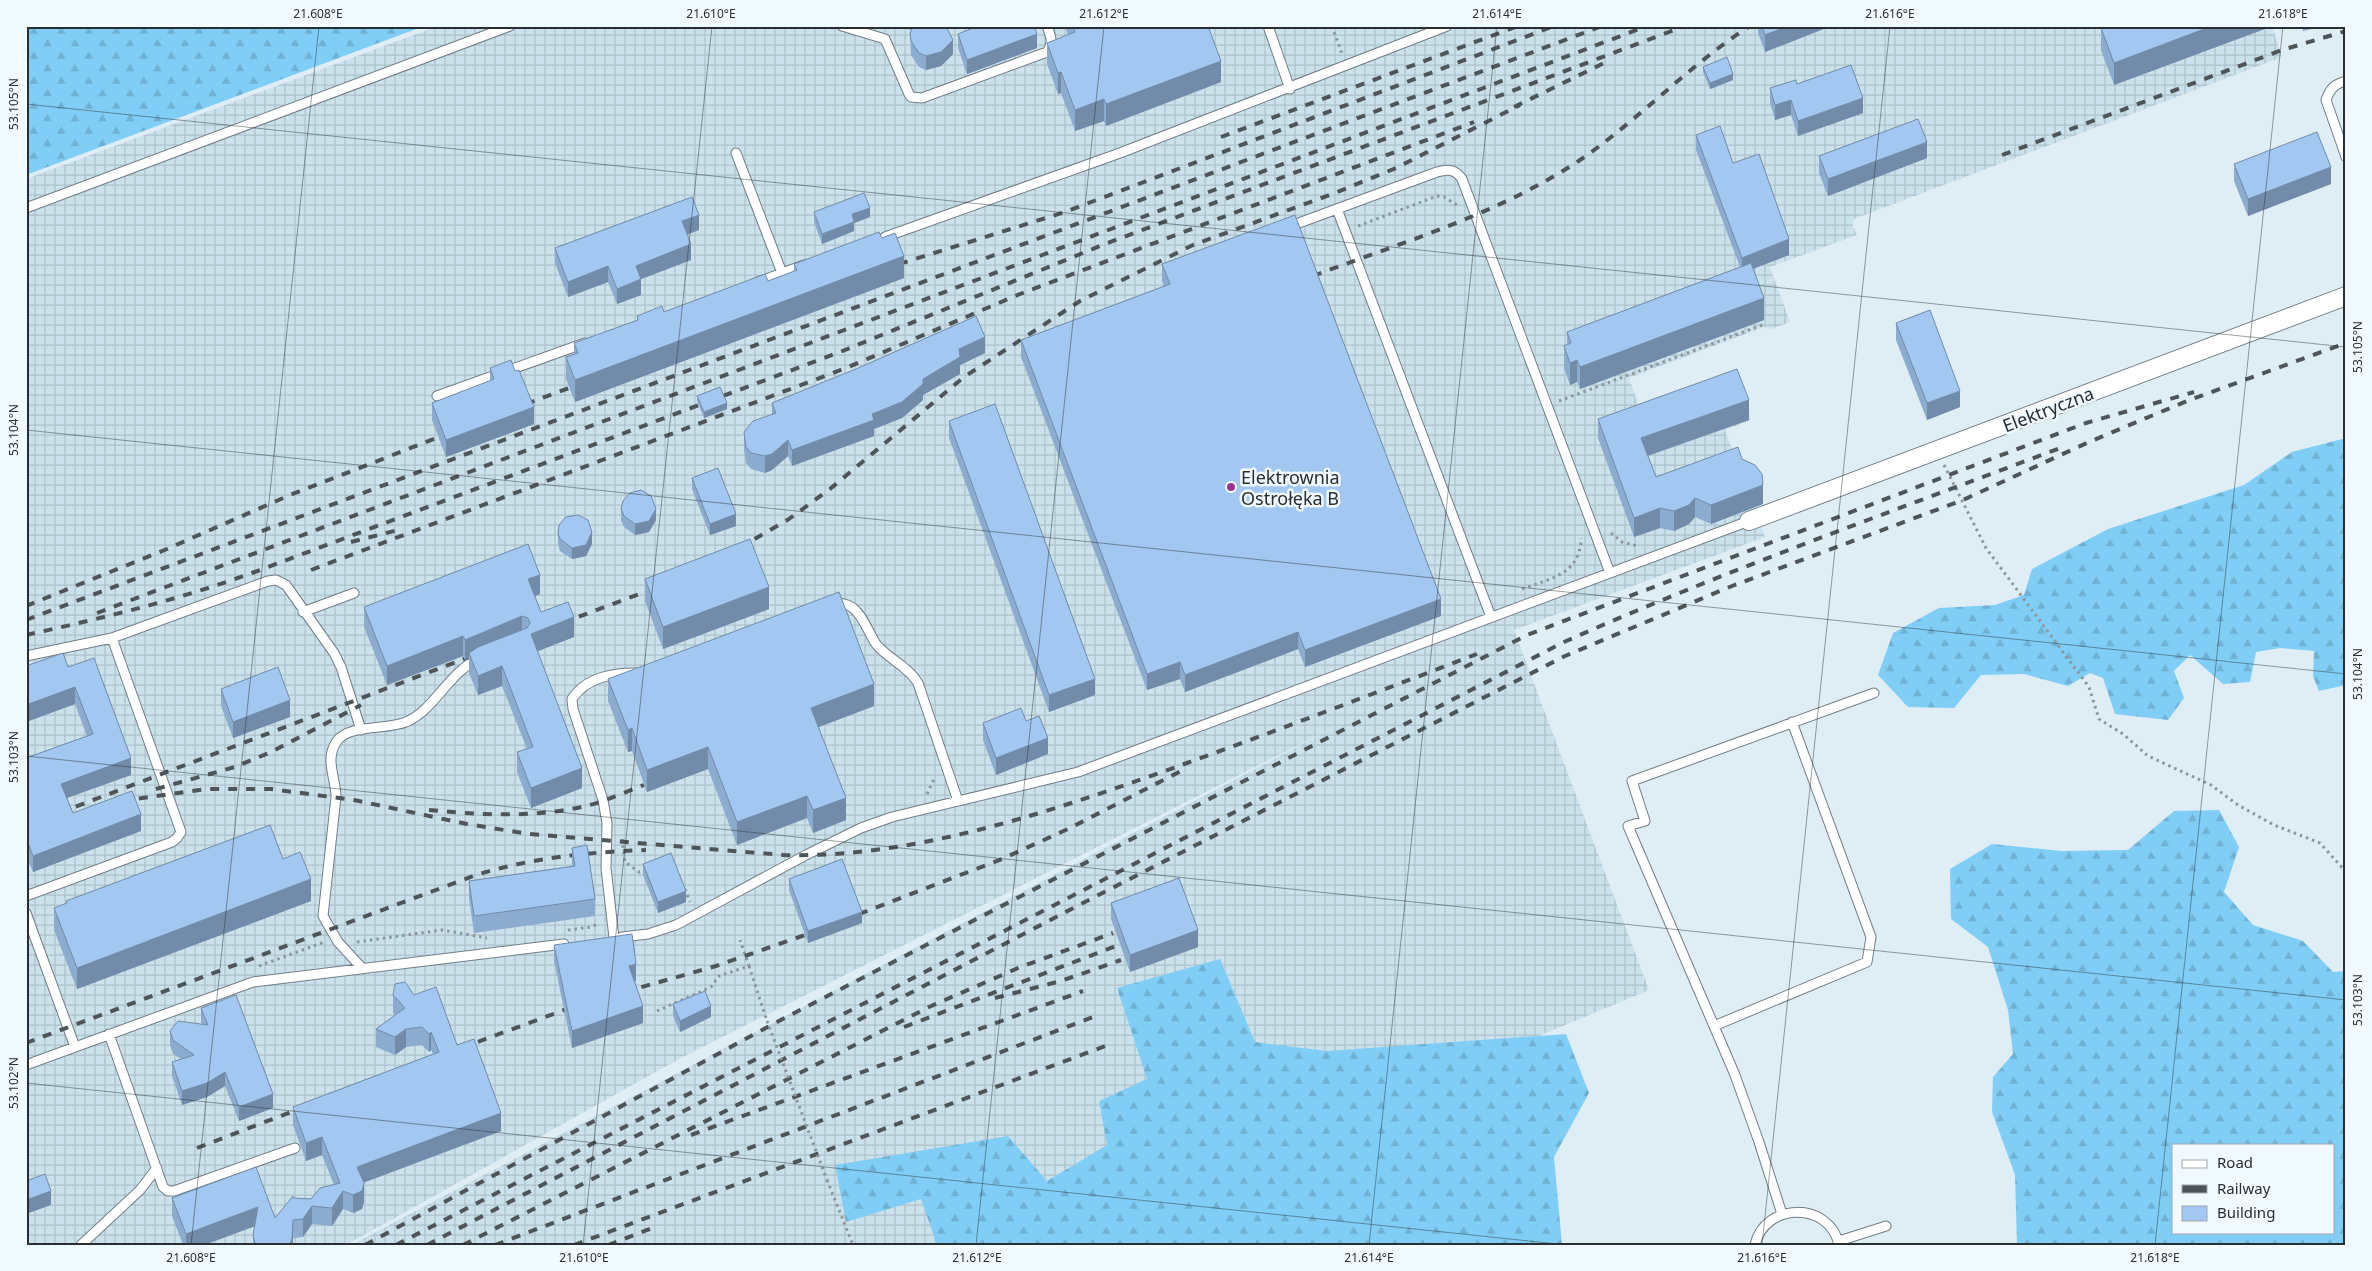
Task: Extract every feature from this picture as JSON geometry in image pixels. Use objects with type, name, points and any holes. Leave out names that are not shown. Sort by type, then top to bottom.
[{"type":"street","name":"Elektryczna","points":[[1749,521],[2346,296]]},
{"type":"lane","points":[[26,208],[510,26]]},
{"type":"lane","points":[[842,26],[886,39],[909,94],[915,98],[922,98],[1047,52],[1052,46],[1052,40],[1047,26]]},
{"type":"lane","points":[[1268,26],[1290,89]]},
{"type":"lane","points":[[876,240],[1120,153],[1290,89],[1447,26]]},
{"type":"lane","points":[[2346,81],[2338,83],[2329,90],[2326,100],[2346,157]]},
{"type":"lane","points":[[736,153],[782,273]]},
{"type":"lane","points":[[1281,230],[1437,172],[1452,170],[1458,174],[1610,573]]},
{"type":"lane","points":[[1337,209],[1491,617]]},
{"type":"lane","points":[[745,286],[810,263]]},
{"type":"lane","points":[[437,396],[596,339]]},
{"type":"lane","points":[[605,939],[663,931],[861,828],[892,817],[1078,772],[1749,521]]},
{"type":"lane","points":[[26,656],[112,638],[268,581],[276,580],[286,585],[337,660],[361,730]]},
{"type":"lane","points":[[303,612],[354,593]]},
{"type":"lane","points":[[821,606],[830,603],[845,603],[854,609],[876,644],[913,675],[918,683],[958,801]]},
{"type":"lane","points":[[26,896],[172,842],[178,838],[181,832],[112,638]]},
{"type":"lane","points":[[362,968],[338,942],[326,924],[322,909],[336,797],[331,758],[333,748],[341,737],[361,730],[395,725],[414,718],[467,666],[492,654]]},
{"type":"lane","points":[[614,938],[606,868],[607,823],[605,808],[573,709],[572,699],[583,686],[602,677],[626,672],[646,671]]},
{"type":"lane","points":[[1782,1214],[1756,1134],[1714,1026],[1628,826],[1645,822],[1632,781],[1874,693]]},
{"type":"lane","points":[[1714,1026],[1867,962],[1871,937],[1792,722]]},
{"type":"lane","points":[[27,914],[75,1046]]},
{"type":"lane","points":[[26,1065],[253,982],[576,942]]},
{"type":"lane","points":[[109,1034],[163,1187],[168,1191],[174,1192],[295,1148]]},
{"type":"lane","points":[[81,1245],[140,1190],[157,1168]]},
{"type":"lane","points":[[1755,1245],[1761,1230],[1770,1220],[1782,1214],[1793,1212],[1816,1216],[1834,1231],[1839,1243],[1886,1226]]},
{"type":"path","points":[[1332,26],[1346,66]]},
{"type":"path","points":[[1345,231],[1437,196],[1444,197],[1456,204],[1461,210]]},
{"type":"path","points":[[1558,402],[1766,324]]},
{"type":"path","points":[[1555,393],[1562,411]]},
{"type":"path","points":[[1938,451],[1986,548],[2089,687],[2099,719],[2123,734],[2148,756],[2211,785],[2238,805],[2274,825],[2320,843],[2346,872]]},
{"type":"path","points":[[1609,530],[1629,546],[1642,546]]},
{"type":"path","points":[[1513,592],[1560,574],[1572,566],[1578,558],[1581,535]]},
{"type":"path","points":[[621,834],[625,862],[639,872],[648,869]]},
{"type":"path","points":[[684,887],[691,905]]},
{"type":"path","points":[[564,931],[598,925],[599,920]]},
{"type":"path","points":[[249,970],[324,942],[359,942],[442,930],[493,938]]},
{"type":"path","points":[[740,940],[767,1021],[853,1245]]},
{"type":"path","points":[[657,1011],[711,987],[719,976],[749,966]]},
{"type":"shaded area","points":[[438,26],[2272,26],[2282,57],[1854,219],[1853,226],[1857,235],[1770,267],[1790,322],[1771,329],[1764,327],[1629,378],[1644,420],[1738,387],[1751,420],[1725,430],[1765,537],[1514,630],[1649,990],[1039,1245],[351,1245],[1344,722],[679,1059],[346,1245],[26,1245],[26,179]]},
{"type":"green space","points":[[26,26],[424,26],[26,175]]},
{"type":"green space","points":[[2346,438],[2346,685],[2319,691],[2313,676],[2314,651],[2280,648],[2256,652],[2250,682],[2223,684],[2190,655],[2174,671],[2184,698],[2168,720],[2115,714],[2103,678],[2090,673],[2068,686],[2024,674],[1981,675],[1954,708],[1908,707],[1878,675],[1893,633],[1939,608],[1995,605],[2024,595],[2032,569],[2108,529],[2244,485],[2292,452]]},
{"type":"green space","points":[[2219,810],[2239,847],[2224,892],[2253,925],[2303,941],[2333,972],[2346,971],[2346,1243],[2017,1245],[2015,1175],[1992,1112],[1993,1077],[2013,1054],[2008,1010],[1988,947],[1951,919],[1950,869],[1992,844],[2061,851],[2128,850],[2174,811]]},
{"type":"green space","points":[[1220,959],[1255,1042],[1327,1051],[1566,1034],[1589,1093],[1554,1157],[1562,1245],[937,1245],[921,1199],[846,1222],[835,1165],[1008,1136],[1047,1181],[1107,1145],[1099,1101],[1147,1079],[1117,988]]},
{"type":"building","points":[[913,26],[946,26],[953,40],[941,52],[926,56],[919,53],[911,41],[910,33]]},
{"type":"building","points":[[978,26],[1034,26],[1037,34],[967,60],[958,34]]},
{"type":"building","points":[[1073,26],[1208,26],[1221,61],[1106,104],[1104,99],[1075,110],[1061,72],[1058,73],[1047,43],[1075,32]]},
{"type":"building","points":[[1762,26],[1788,26],[1765,35]]},
{"type":"building","points":[[2106,26],[2212,26],[2114,63],[2101,28]]},
{"type":"building","points":[[1727,57],[1733,74],[1710,83],[1703,67]]},
{"type":"building","points":[[1851,65],[1863,98],[1798,121],[1791,100],[1775,105],[1770,88],[1796,80],[1797,84]]},
{"type":"building","points":[[1918,119],[1927,142],[1828,179],[1819,156]]},
{"type":"building","points":[[1720,126],[1733,163],[1759,154],[1789,239],[1742,258],[1696,135]]},
{"type":"building","points":[[2317,132],[2331,167],[2248,199],[2234,164]]},
{"type":"building","points":[[864,193],[870,208],[852,214],[854,222],[822,234],[814,212]]},
{"type":"building","points":[[692,197],[699,215],[682,221],[691,244],[636,266],[641,279],[617,289],[608,266],[568,282],[555,248]]},
{"type":"building","name":"Elektrownia Ostrołęka B","points":[[1295,215],[1441,599],[1305,650],[1298,632],[1185,675],[1180,662],[1147,674],[1021,340],[1170,284],[1162,264]]},
{"type":"building","points":[[879,232],[882,238],[895,233],[904,256],[575,380],[566,357],[578,353],[574,343],[638,320],[637,316],[662,306],[664,312],[765,274],[768,281],[797,270],[794,264]]},
{"type":"building","points":[[1751,263],[1764,298],[1580,367],[1577,360],[1570,363],[1564,346],[1571,343],[1567,332]]},
{"type":"building","points":[[1930,310],[1960,391],[1927,403],[1896,323]]},
{"type":"building","points":[[976,316],[985,337],[959,349],[960,357],[923,379],[923,384],[902,402],[872,414],[874,420],[792,450],[788,440],[772,454],[765,456],[751,453],[746,447],[744,432],[753,421],[776,413],[772,403],[856,369]]},
{"type":"building","points":[[511,360],[515,371],[519,370],[534,407],[446,440],[432,403],[494,379],[490,368]]},
{"type":"building","points":[[1737,369],[1749,400],[1641,438],[1656,477],[1738,447],[1742,459],[1755,465],[1762,474],[1763,485],[1711,505],[1695,498],[1689,505],[1674,511],[1660,508],[1634,518],[1598,419]]},
{"type":"building","points":[[720,387],[727,403],[704,412],[697,396]]},
{"type":"building","points":[[995,404],[1095,679],[1049,695],[949,421]]},
{"type":"building","points":[[718,468],[736,514],[710,524],[692,478]]},
{"type":"building","points":[[641,490],[651,496],[656,509],[649,521],[635,524],[624,516],[621,509],[623,501],[630,493]]},
{"type":"building","points":[[578,515],[588,520],[592,532],[586,545],[572,548],[560,539],[558,533],[559,525],[566,517]]},
{"type":"building","points":[[750,539],[769,587],[663,627],[645,579]]},
{"type":"building","points":[[528,544],[540,575],[528,579],[541,612],[568,602],[574,617],[531,634],[582,768],[531,788],[517,752],[533,747],[502,666],[478,676],[469,653],[478,647],[527,628],[530,623],[528,618],[522,616],[465,640],[463,636],[387,666],[364,607]]},
{"type":"building","points":[[839,592],[874,684],[811,708],[846,798],[813,810],[807,796],[737,822],[708,747],[647,770],[632,728],[628,730],[608,679]]},
{"type":"building","points":[[63,653],[68,667],[94,658],[131,758],[61,784],[73,813],[132,791],[141,814],[33,856],[26,838],[26,758],[93,734],[75,687],[26,705],[26,666]]},
{"type":"building","points":[[278,667],[290,700],[233,722],[221,689]]},
{"type":"building","points":[[1021,708],[1026,721],[1039,716],[1048,738],[996,758],[983,723]]},
{"type":"building","points":[[270,825],[283,859],[300,852],[311,879],[77,968],[54,908],[67,903],[66,901]]},
{"type":"building","points":[[587,845],[595,899],[474,916],[469,881],[575,866],[572,848]]},
{"type":"building","points":[[671,853],[686,891],[658,902],[643,864]]},
{"type":"building","points":[[842,859],[862,912],[808,931],[789,879]]},
{"type":"building","points":[[1179,878],[1198,930],[1130,955],[1111,903]]},
{"type":"building","points":[[632,934],[636,964],[629,966],[643,1006],[572,1031],[554,945]]},
{"type":"building","points":[[405,982],[414,995],[436,987],[457,1045],[474,1039],[501,1113],[357,1167],[364,1183],[362,1191],[353,1195],[343,1191],[332,1208],[312,1206],[303,1219],[293,1220],[290,1245],[256,1245],[253,1235],[258,1207],[186,1234],[172,1198],[256,1167],[275,1218],[293,1196],[293,1198],[311,1199],[320,1188],[340,1183],[322,1137],[306,1143],[293,1107],[439,1052],[431,1032],[429,1034],[422,1027],[406,1029],[395,1037],[376,1029],[405,1008],[393,995],[395,984]]},
{"type":"building","points":[[705,991],[711,1006],[680,1021],[673,1004]]},
{"type":"building","points":[[236,995],[273,1094],[239,1107],[225,1072],[207,1083],[182,1091],[172,1062],[194,1055],[173,1040],[170,1031],[178,1021],[208,1025],[201,1008]]},
{"type":"building","points":[[45,1174],[51,1191],[26,1200],[26,1181]]},
{"type":"railway","points":[[1221,137],[1518,26]]},
{"type":"railway","points":[[899,264],[1065,212],[1554,26]]},
{"type":"railway","points":[[26,620],[1602,26]]},
{"type":"railway","points":[[97,613],[1647,26]]},
{"type":"railway","points":[[26,635],[140,608],[252,573],[840,352],[1105,244],[1685,26]]},
{"type":"railway","points":[[1313,276],[1416,239],[1484,211],[1549,179],[1602,144],[1706,58],[1750,26]]},
{"type":"railway","points":[[2002,155],[2282,50],[2346,31]]},
{"type":"railway","points":[[1514,107],[1604,63]]},
{"type":"railway","points":[[739,548],[789,519],[830,489],[964,377],[1080,301],[1193,245],[1335,193],[1396,168],[1520,105]]},
{"type":"railway","points":[[311,570],[846,368],[1020,294],[1474,122]]},
{"type":"railway","points":[[427,1245],[1081,904],[1565,656],[1732,586],[1963,500],[2089,442],[2187,401],[2346,343]]},
{"type":"railway","points":[[526,404],[569,388]]},
{"type":"railway","points":[[365,1245],[775,1023],[1527,635],[2086,423],[2194,392]]},
{"type":"railway","points":[[26,606],[167,549],[290,495],[439,437]]},
{"type":"railway","points":[[396,1245],[1564,642],[1686,590],[2060,448]]},
{"type":"railway","points":[[351,542],[402,529]]},
{"type":"railway","points":[[562,623],[658,587]]},
{"type":"railway","points":[[59,813],[477,654]]},
{"type":"railway","points":[[121,801],[207,789],[271,789],[354,800],[467,824],[529,834],[783,855],[834,854],[885,849],[937,840],[1040,813],[1090,797],[1187,763],[1477,654]]},
{"type":"railway","points":[[156,789],[235,767],[271,752],[361,705]]},
{"type":"railway","points":[[859,914],[1002,859],[1068,829],[1181,771]]},
{"type":"railway","points":[[429,810],[488,814],[528,814],[567,810],[593,804],[644,785]]},
{"type":"railway","points":[[26,1043],[476,875],[539,860],[603,852],[646,850]]},
{"type":"railway","points":[[463,1245],[929,1007],[1018,968],[1113,933]]},
{"type":"railway","points":[[624,992],[716,966],[805,935]]},
{"type":"railway","points":[[904,1027],[1116,946]]},
{"type":"railway","points":[[995,998],[1061,981],[1121,960]]},
{"type":"railway","points":[[691,1135],[1083,991]]},
{"type":"railway","points":[[461,1048],[578,1005]]},
{"type":"railway","points":[[495,1245],[1093,1017]]},
{"type":"railway","points":[[574,1245],[1108,1045]]},
{"type":"railway","points":[[197,1148],[304,1107]]},
{"type":"railway","points":[[608,1245],[652,1228]]},
{"type":"place","name":"Elektrownia Ostrołęka B","points":[[1231,487]]}]
